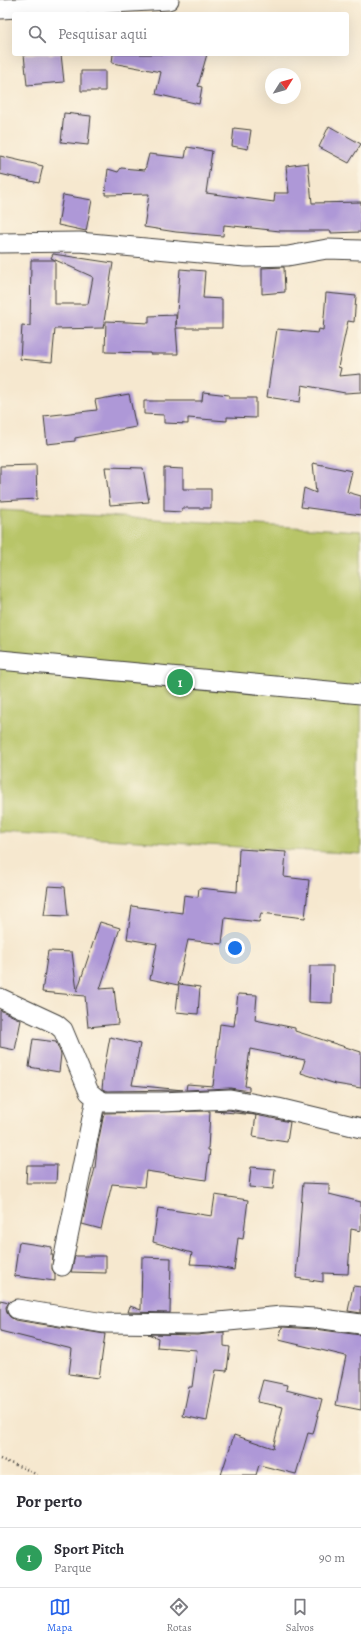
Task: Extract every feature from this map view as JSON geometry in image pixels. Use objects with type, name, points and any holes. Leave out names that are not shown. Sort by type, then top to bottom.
[{"type":"street","points":[[0,9],[169,0]]},
{"type":"street","points":[[0,243],[79,242],[245,258],[288,256],[327,249],[361,250]]},
{"type":"street","points":[[0,660],[361,694]]},
{"type":"street","points":[[0,998],[56,1024],[63,1030],[90,1092],[96,1098],[104,1102],[161,1102],[230,1098],[361,1128]]},
{"type":"street","points":[[62,1266],[96,1098]]},
{"type":"street","points":[[17,1309],[104,1323],[196,1324],[282,1316],[315,1318],[361,1324]]},
{"type":"path","points":[[0,1459],[37,1475]]},
{"type":"green space","points":[[0,510],[361,531],[361,854],[0,833]]},
{"type":"building","points":[[24,56],[61,56],[64,82],[27,85]]},
{"type":"building","points":[[113,56],[206,56],[198,86],[202,87],[199,104],[156,94],[161,72],[112,63]]},
{"type":"building","points":[[81,71],[105,71],[105,91],[81,91]]},
{"type":"building","points":[[64,113],[91,116],[88,145],[61,142]]},
{"type":"building","points":[[329,126],[361,144],[349,163],[319,147]]},
{"type":"building","points":[[234,128],[251,130],[248,149],[232,146]]},
{"type":"building","points":[[187,147],[212,151],[206,193],[274,202],[275,193],[289,193],[286,166],[308,163],[312,203],[361,202],[361,232],[331,233],[331,231],[280,231],[224,225],[223,236],[176,232],[144,227],[149,194],[105,195],[108,169],[118,172],[121,168],[145,170],[149,154],[185,158]]},
{"type":"building","points":[[0,156],[43,166],[39,183],[0,174]]},
{"type":"building","points":[[63,195],[92,200],[86,231],[58,225]]},
{"type":"building","points":[[53,254],[113,263],[103,328],[55,329],[52,362],[20,359],[22,325],[30,326],[31,260],[55,260],[55,304],[88,304],[93,277],[51,258]]},
{"type":"building","points":[[284,267],[285,292],[262,294],[262,268]]},
{"type":"building","points":[[180,269],[205,271],[203,298],[222,299],[222,328],[176,328],[178,354],[105,352],[106,321],[149,323],[149,316],[176,315],[176,327]]},
{"type":"building","points":[[326,293],[356,296],[354,322],[348,321],[338,367],[341,368],[339,376],[361,374],[361,392],[345,393],[302,385],[300,402],[267,397],[277,329],[318,333],[319,329],[323,330]]},
{"type":"building","points":[[203,392],[229,395],[229,398],[256,398],[256,418],[227,417],[227,421],[188,418],[188,424],[164,423],[164,415],[144,414],[144,401],[202,401]]},
{"type":"building","points":[[129,394],[136,427],[75,438],[75,441],[47,444],[44,416],[97,410],[95,400]]},
{"type":"building","points":[[313,463],[352,471],[347,492],[361,496],[361,515],[301,507],[304,488],[316,493]]},
{"type":"building","points":[[36,465],[37,499],[0,501],[0,466]]},
{"type":"building","points":[[105,467],[143,468],[149,502],[110,505]]},
{"type":"building","points":[[164,468],[183,469],[183,489],[211,489],[211,508],[182,508],[182,512],[164,511]]},
{"type":"building","points":[[239,849],[286,852],[284,877],[309,880],[305,918],[261,913],[259,922],[225,918],[222,944],[188,940],[178,985],[150,979],[157,944],[127,939],[132,906],[182,913],[184,895],[198,897],[199,888],[237,892]]},
{"type":"building","points":[[48,886],[65,887],[68,916],[44,915]]},
{"type":"building","points":[[100,922],[120,928],[100,989],[114,988],[118,1024],[88,1027],[85,996],[42,992],[48,951],[72,952],[77,991]]},
{"type":"building","points":[[310,966],[333,966],[332,1003],[309,1002]]},
{"type":"building","points":[[179,984],[200,987],[198,1014],[176,1012]]},
{"type":"building","points":[[238,994],[257,995],[255,1020],[295,1028],[295,1031],[361,1052],[361,1088],[336,1084],[301,1073],[305,1060],[250,1049],[245,1086],[249,1087],[249,1091],[230,1088],[186,1090],[187,1084],[213,1086],[220,1024],[234,1026]]},
{"type":"building","points":[[0,1010],[21,1020],[15,1050],[0,1047]]},
{"type":"building","points":[[110,1037],[140,1044],[132,1085],[183,1090],[107,1091],[102,1089]]},
{"type":"building","points":[[33,1039],[56,1042],[61,1054],[59,1072],[29,1067]]},
{"type":"building","points":[[229,1110],[254,1115],[214,1111]]},
{"type":"building","points":[[210,1111],[208,1150],[210,1150],[206,1180],[146,1171],[144,1187],[112,1184],[101,1229],[82,1224],[95,1168],[97,1148],[104,1113]]},
{"type":"building","points":[[256,1115],[290,1122],[287,1142],[253,1137]]},
{"type":"building","points":[[27,1165],[57,1165],[56,1183],[26,1183]]},
{"type":"building","points":[[251,1167],[275,1169],[273,1189],[249,1187]]},
{"type":"building","points":[[303,1183],[329,1184],[329,1194],[361,1202],[361,1231],[351,1229],[348,1274],[323,1273],[323,1282],[296,1278]]},
{"type":"building","points":[[215,1195],[248,1200],[243,1239],[238,1238],[234,1270],[211,1265],[190,1264],[192,1253],[153,1242],[158,1208],[212,1216]]},
{"type":"building","points":[[19,1242],[52,1247],[52,1269],[55,1274],[55,1281],[14,1276]]},
{"type":"building","points":[[75,1256],[106,1256],[106,1273],[71,1272]]},
{"type":"building","points":[[142,1257],[171,1258],[170,1313],[128,1312],[130,1306],[141,1310]]},
{"type":"building","points":[[353,1286],[361,1287],[361,1313],[348,1311]]},
{"type":"building","points":[[0,1300],[9,1302],[6,1307],[7,1313],[15,1320],[105,1334],[99,1378],[69,1374],[72,1349],[0,1331]]},
{"type":"building","points":[[282,1327],[314,1329],[361,1335],[361,1410],[336,1405],[346,1356],[279,1340]]},
{"type":"building","points":[[224,1332],[224,1346],[230,1347],[227,1371],[216,1370],[207,1421],[183,1416],[189,1387],[192,1387],[197,1350],[157,1347],[158,1338],[148,1334],[197,1335]]},
{"type":"building","points":[[263,1380],[287,1385],[286,1390],[322,1399],[313,1434],[308,1433],[296,1474],[259,1465],[256,1475],[221,1475],[234,1435],[273,1448],[283,1407],[257,1402]]},
{"type":"place","name":"Sport Pitch","points":[[180,682]]}]
